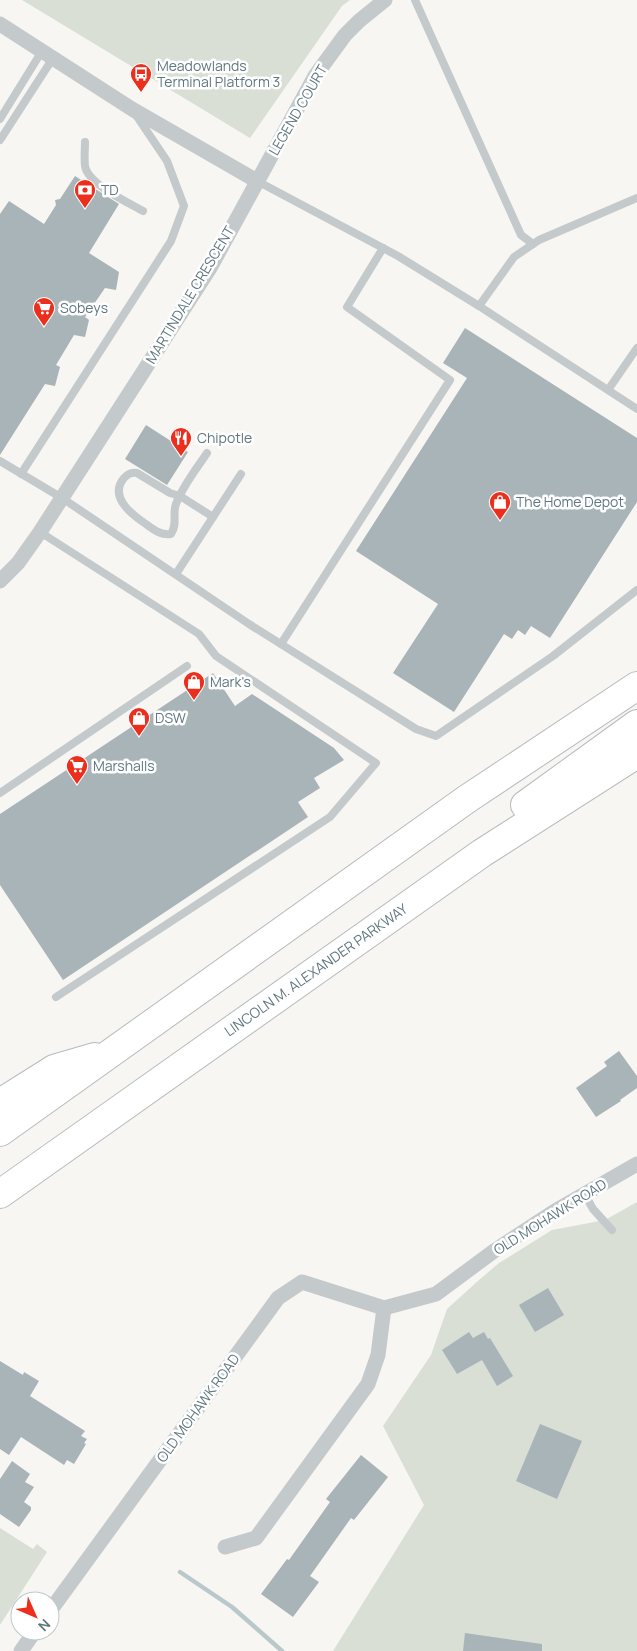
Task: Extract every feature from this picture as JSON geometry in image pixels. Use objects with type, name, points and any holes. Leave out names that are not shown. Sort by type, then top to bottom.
[{"type":"highway","points":[[468,800],[637,670]]},
{"type":"highway","points":[[0,1132],[468,800],[637,686]]},
{"type":"highway","points":[[482,853],[523,807],[637,724]]},
{"type":"highway","name":"LINCOLN M. ALEXANDER PARKWAY","points":[[0,1194],[482,853],[637,754]]},
{"type":"highway","points":[[0,1103],[54,1068],[111,1052]]},
{"type":"street","name":"LEGEND COURT","points":[[257,181],[315,76],[345,36],[359,21],[385,0]]},
{"type":"street","points":[[0,24],[132,109],[257,181]]},
{"type":"street","name":"MARTINDALE CRESCENT","points":[[0,581],[18,563],[40,532],[210,268],[257,181]]},
{"type":"street","name":"OLD MOHAWK ROAD","points":[[60,1597],[278,1298],[302,1282],[384,1308],[436,1294],[494,1251],[584,1194],[637,1164]]},
{"type":"street","points":[[226,1547],[256,1538],[368,1384],[378,1355],[384,1308]]},
{"type":"lane","points":[[414,0],[521,235],[533,244]]},
{"type":"lane","points":[[0,119],[48,55]]},
{"type":"lane","points":[[0,140],[48,55]]},
{"type":"lane","points":[[21,474],[171,241],[184,206],[167,161],[132,109]]},
{"type":"lane","points":[[85,142],[85,167],[91,177],[98,184],[143,211]]},
{"type":"lane","points":[[257,181],[383,248],[479,306],[637,409]]},
{"type":"lane","points":[[479,306],[514,257],[533,244],[637,198]]},
{"type":"lane","points":[[281,644],[450,380],[347,307],[383,248]]},
{"type":"lane","points":[[608,390],[637,348]]},
{"type":"lane","points":[[207,452],[180,496],[175,511],[176,521],[171,534],[165,535],[159,532],[124,507],[119,490],[121,482],[128,474],[133,472],[170,493],[180,496],[213,517]]},
{"type":"lane","points":[[0,461],[62,498],[281,644],[416,729],[436,736],[553,656],[637,590]]},
{"type":"lane","points":[[176,574],[241,474]]},
{"type":"lane","points":[[40,532],[199,634],[216,656],[376,763],[330,817],[56,997]]},
{"type":"lane","points":[[0,793],[187,666]]},
{"type":"lane","points":[[584,1194],[593,1209],[612,1230]]},
{"type":"shaded area","points":[[22,0],[350,0],[342,6],[250,138]]},
{"type":"shaded area","points":[[637,1202],[637,1651],[333,1651],[424,1505],[383,1426],[431,1355],[447,1309],[499,1263],[552,1230],[605,1220]]},
{"type":"shaded area","points":[[0,1528],[33,1549],[37,1544],[47,1552],[22,1591],[10,1591],[10,1609],[0,1625]]},
{"type":"building","name":"Sobeys","points":[[75,176],[119,204],[89,253],[119,272],[116,290],[105,288],[85,317],[89,320],[85,337],[74,335],[56,365],[60,367],[55,386],[45,384],[0,455],[0,214],[9,201],[44,224],[56,205],[55,200],[60,199]]},
{"type":"building","name":"The Home Depot","points":[[465,328],[637,438],[637,502],[550,638],[531,626],[525,635],[518,630],[512,639],[504,634],[454,712],[393,673],[438,604],[356,551],[467,378],[443,363]]},
{"type":"building","points":[[146,425],[188,452],[167,485],[125,459]]},
{"type":"building","points":[[213,673],[235,706],[252,694],[334,748],[344,760],[314,778],[320,788],[298,802],[308,817],[63,980],[0,885],[0,814]]},
{"type":"building","points":[[619,1051],[637,1076],[637,1088],[596,1117],[576,1088],[607,1066],[604,1062]]},
{"type":"building","points":[[548,1288],[564,1315],[535,1332],[519,1305]]},
{"type":"building","points":[[469,1332],[473,1338],[484,1332],[488,1339],[490,1338],[513,1376],[497,1386],[482,1360],[457,1374],[442,1350]]},
{"type":"building","points":[[0,1361],[23,1375],[24,1372],[39,1381],[30,1396],[85,1431],[81,1436],[87,1439],[84,1443],[86,1444],[74,1464],[67,1460],[64,1465],[21,1437],[9,1455],[0,1449]]},
{"type":"building","points":[[540,1424],[582,1441],[557,1499],[516,1481]]},
{"type":"building","points":[[361,1455],[388,1477],[354,1520],[351,1518],[310,1576],[319,1582],[293,1617],[261,1594],[287,1559],[289,1560],[330,1502],[326,1499]]},
{"type":"building","points":[[12,1461],[30,1474],[25,1482],[34,1487],[24,1502],[31,1507],[31,1510],[19,1527],[0,1514],[0,1479]]},
{"type":"building","points":[[465,1633],[542,1644],[542,1651],[463,1651]]},
{"type":"waterway","points":[[180,1572],[232,1607],[282,1651]]},
{"type":"place","name":"Meadowlands Terminal Platform 3","points":[[141,93]]},
{"type":"place","name":"TD","points":[[85,209]]},
{"type":"place","name":"Sobeys","points":[[44,327]]},
{"type":"place","name":"Chipotle","points":[[181,457]]},
{"type":"place","name":"The Home Depot","points":[[500,521]]},
{"type":"place","name":"Mark's","points":[[194,701]]},
{"type":"place","name":"DSW","points":[[139,737]]},
{"type":"place","name":"Marshalls","points":[[77,785]]}]
